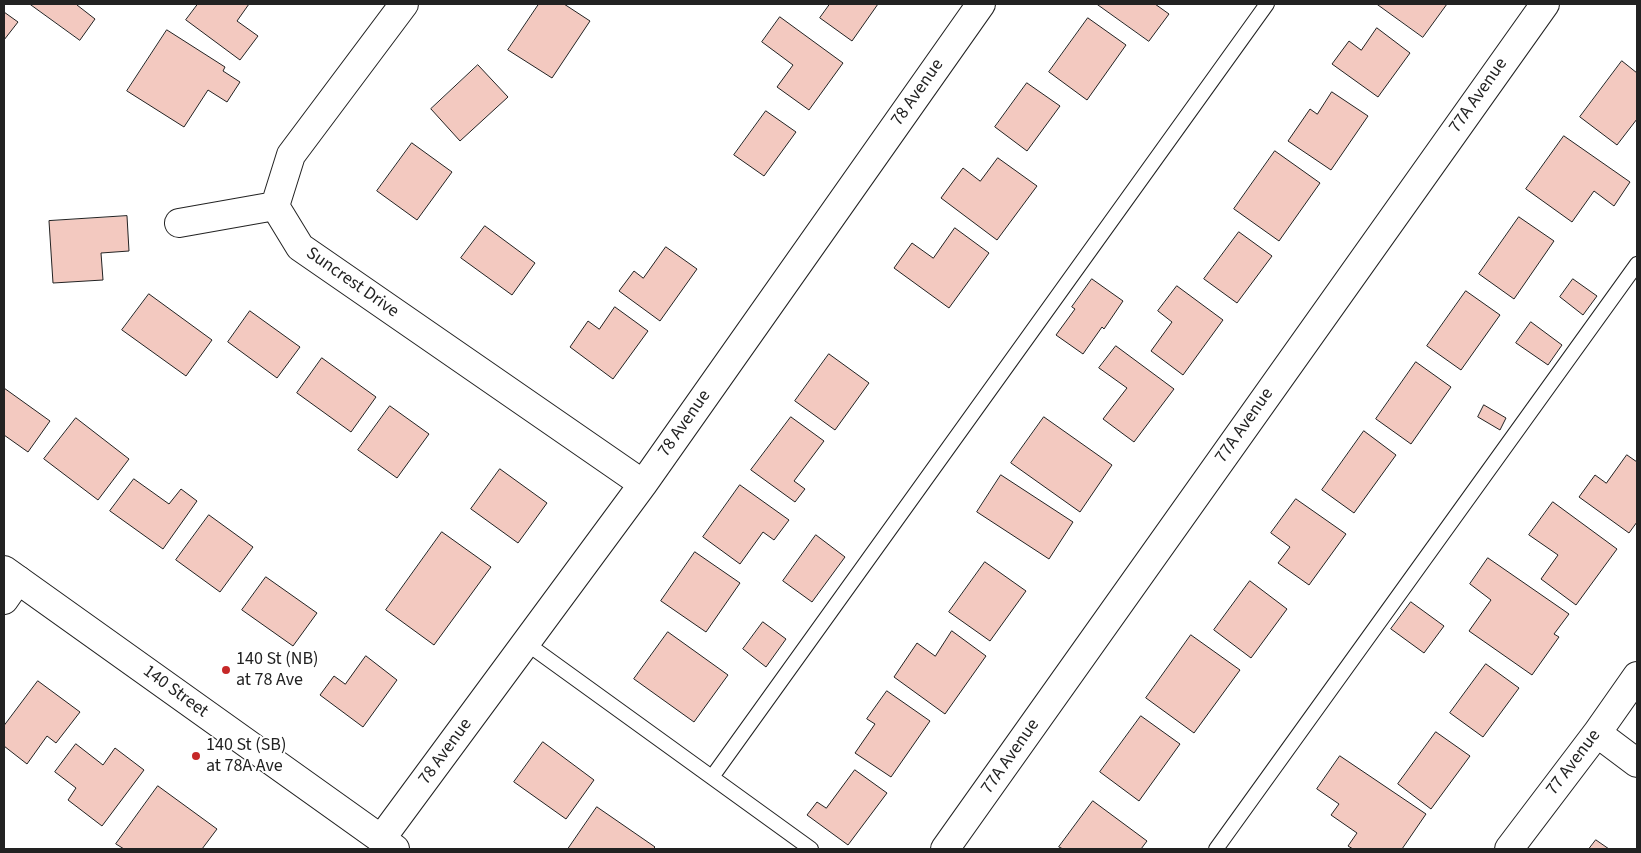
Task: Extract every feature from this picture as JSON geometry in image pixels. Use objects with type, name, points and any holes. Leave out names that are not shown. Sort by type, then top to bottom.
[{"type":"street","points":[[179,223],[275,206],[291,155],[404,4]]},
{"type":"street","name":"78 Avenue","points":[[388,844],[526,643],[643,484],[981,4]]},
{"type":"street","name":"77A Avenue","points":[[945,849],[1545,4]]},
{"type":"street","name":"Suncrest Drive","points":[[275,206],[285,226],[300,248],[643,484]]},
{"type":"street","name":"140 Street","points":[[8,583],[388,844]]},
{"type":"street","name":"77 Avenue","points":[[1509,849],[1597,734],[1637,676]]},
{"type":"street","points":[[1597,734],[1637,763]]},
{"type":"lane","points":[[712,777],[1266,4]]},
{"type":"lane","points":[[1216,849],[1637,264]]},
{"type":"lane","points":[[526,643],[811,849]]},
{"type":"building","points":[[30,4],[78,4],[95,19],[80,40]]},
{"type":"building","points":[[198,4],[249,4],[237,21],[258,36],[240,60],[186,20]]},
{"type":"building","points":[[539,4],[564,4],[590,21],[552,78],[508,50]]},
{"type":"building","points":[[830,4],[878,4],[852,41],[820,18]]},
{"type":"building","points":[[1097,4],[1155,4],[1169,14],[1149,41]]},
{"type":"building","points":[[1377,4],[1447,4],[1423,37]]},
{"type":"building","points":[[4,12],[18,22],[4,40]]},
{"type":"building","points":[[780,17],[843,63],[809,110],[777,87],[793,65],[762,42]]},
{"type":"building","points":[[1088,18],[1126,45],[1087,100],[1049,72]]},
{"type":"building","points":[[1377,28],[1410,53],[1378,97],[1332,64],[1349,41],[1361,50]]},
{"type":"building","points":[[167,30],[225,67],[223,71],[240,82],[227,102],[208,90],[184,127],[127,91]]},
{"type":"building","points":[[1622,61],[1637,73],[1637,119],[1617,145],[1580,117]]},
{"type":"building","points":[[478,65],[508,97],[460,141],[431,109]]},
{"type":"building","points":[[1027,83],[1060,106],[1027,151],[995,127]]},
{"type":"building","points":[[1332,92],[1368,116],[1331,170],[1288,141],[1310,109],[1317,114]]},
{"type":"building","points":[[766,111],[796,132],[764,176],[734,155]]},
{"type":"building","points":[[1564,136],[1630,182],[1614,206],[1594,191],[1572,222],[1526,189]]},
{"type":"building","points":[[412,143],[452,172],[417,220],[377,191]]},
{"type":"building","points":[[1275,151],[1320,183],[1279,241],[1234,209]]},
{"type":"building","points":[[998,158],[1037,186],[997,240],[941,198],[963,168],[980,181]]},
{"type":"building","points":[[127,216],[129,251],[101,253],[103,280],[53,283],[49,221]]},
{"type":"building","points":[[1519,217],[1554,241],[1514,299],[1479,274]]},
{"type":"building","points":[[485,226],[535,263],[512,295],[461,258]]},
{"type":"building","points":[[955,228],[989,253],[949,308],[894,268],[912,243],[933,258]]},
{"type":"building","points":[[1239,232],[1272,256],[1237,303],[1204,279]]},
{"type":"building","points":[[666,247],[697,269],[660,321],[619,291],[634,271],[643,278]]},
{"type":"building","points":[[1092,279],[1123,301],[1104,329],[1102,327],[1083,354],[1056,335],[1075,309],[1072,307]]},
{"type":"building","points":[[1573,279],[1597,296],[1583,315],[1560,297]]},
{"type":"building","points":[[1177,286],[1223,320],[1183,375],[1151,351],[1172,322],[1158,311]]},
{"type":"building","points":[[1466,291],[1500,315],[1461,370],[1427,346]]},
{"type":"building","points":[[149,294],[212,340],[186,376],[122,330]]},
{"type":"building","points":[[615,307],[648,331],[613,379],[570,347],[588,321],[599,329]]},
{"type":"building","points":[[250,311],[300,347],[277,378],[228,342]]},
{"type":"building","points":[[1531,322],[1562,345],[1548,365],[1516,343]]},
{"type":"building","points":[[1116,346],[1174,389],[1134,442],[1103,419],[1127,388],[1099,368]]},
{"type":"building","points":[[829,354],[869,383],[835,430],[795,401]]},
{"type":"building","points":[[322,358],[376,397],[351,432],[297,393]]},
{"type":"building","points":[[1416,362],[1451,387],[1411,444],[1376,419]]},
{"type":"building","points":[[4,388],[50,421],[28,452],[4,435]]},
{"type":"building","points":[[1484,405],[1506,418],[1500,430],[1478,417]]},
{"type":"building","points":[[390,406],[429,434],[397,478],[358,450]]},
{"type":"building","points":[[791,417],[824,441],[794,481],[805,489],[795,502],[751,470]]},
{"type":"building","points":[[1044,417],[1112,465],[1080,512],[1011,463]]},
{"type":"building","points":[[76,418],[129,459],[98,500],[44,459]]},
{"type":"building","points":[[1364,431],[1396,455],[1354,513],[1322,490]]},
{"type":"building","points":[[1627,455],[1637,462],[1637,522],[1629,533],[1579,497],[1595,475],[1606,483]]},
{"type":"building","points":[[500,469],[547,503],[518,543],[471,509]]},
{"type":"building","points":[[1001,475],[1073,522],[1049,559],[977,512]]},
{"type":"building","points":[[134,479],[169,504],[181,489],[197,501],[163,549],[110,511]]},
{"type":"building","points":[[740,485],[789,520],[774,540],[763,532],[740,564],[703,537]]},
{"type":"building","points":[[1296,499],[1346,534],[1309,585],[1278,563],[1290,547],[1271,533]]},
{"type":"building","points":[[1553,502],[1617,549],[1576,605],[1541,579],[1558,555],[1529,535]]},
{"type":"building","points":[[209,515],[253,547],[220,592],[176,560]]},
{"type":"building","points":[[442,532],[491,567],[434,645],[386,610]]},
{"type":"building","points":[[816,535],[845,557],[812,602],[783,581]]},
{"type":"building","points":[[695,552],[740,583],[706,632],[661,601]]},
{"type":"building","points":[[1488,558],[1569,614],[1554,634],[1559,637],[1532,675],[1469,631],[1491,600],[1470,584]]},
{"type":"building","points":[[985,562],[1026,591],[990,641],[949,612]]},
{"type":"building","points":[[266,577],[317,613],[293,646],[242,610]]},
{"type":"building","points":[[1250,581],[1287,609],[1251,658],[1214,630]]},
{"type":"building","points":[[1411,602],[1444,626],[1424,653],[1391,629]]},
{"type":"building","points":[[763,622],[786,639],[766,667],[743,649]]},
{"type":"building","points":[[952,631],[986,656],[945,714],[894,677],[917,643],[935,656]]},
{"type":"building","points":[[668,632],[728,675],[694,722],[634,679]]},
{"type":"building","points":[[1191,635],[1240,670],[1194,733],[1146,698]]},
{"type":"building","points":[[366,656],[397,680],[363,727],[320,695],[334,676],[345,684]]},
{"type":"building","points":[[1486,664],[1519,688],[1483,737],[1450,713]]},
{"type":"building","points":[[38,681],[80,712],[56,743],[47,736],[27,764],[4,746],[4,726]]},
{"type":"building","points":[[887,691],[930,721],[891,777],[855,753],[875,724],[867,719]]},
{"type":"building","points":[[1141,716],[1180,744],[1139,801],[1100,772]]},
{"type":"building","points":[[1436,732],[1470,756],[1431,809],[1398,784]]},
{"type":"building","points":[[543,742],[594,780],[566,819],[514,782]]},
{"type":"building","points":[[76,744],[103,765],[115,748],[144,770],[102,826],[68,800],[76,788],[55,772]]},
{"type":"building","points":[[1340,756],[1426,814],[1402,849],[1353,849],[1348,846],[1357,833],[1331,815],[1339,804],[1317,789]]},
{"type":"building","points":[[855,770],[887,793],[848,845],[807,815],[817,802],[826,808]]},
{"type":"building","points":[[158,786],[217,829],[202,849],[124,849],[116,844]]},
{"type":"building","points":[[1093,801],[1147,841],[1141,849],[1063,849],[1059,847]]},
{"type":"building","points":[[597,807],[655,847],[653,849],[568,849]]},
{"type":"building","points":[[1596,840],[1609,849],[1589,849]]},
{"type":"place","name":"140 St (NB) at 78 Ave","points":[[226,670]]},
{"type":"place","name":"140 St (SB) at 78A Ave","points":[[196,756]]}]
